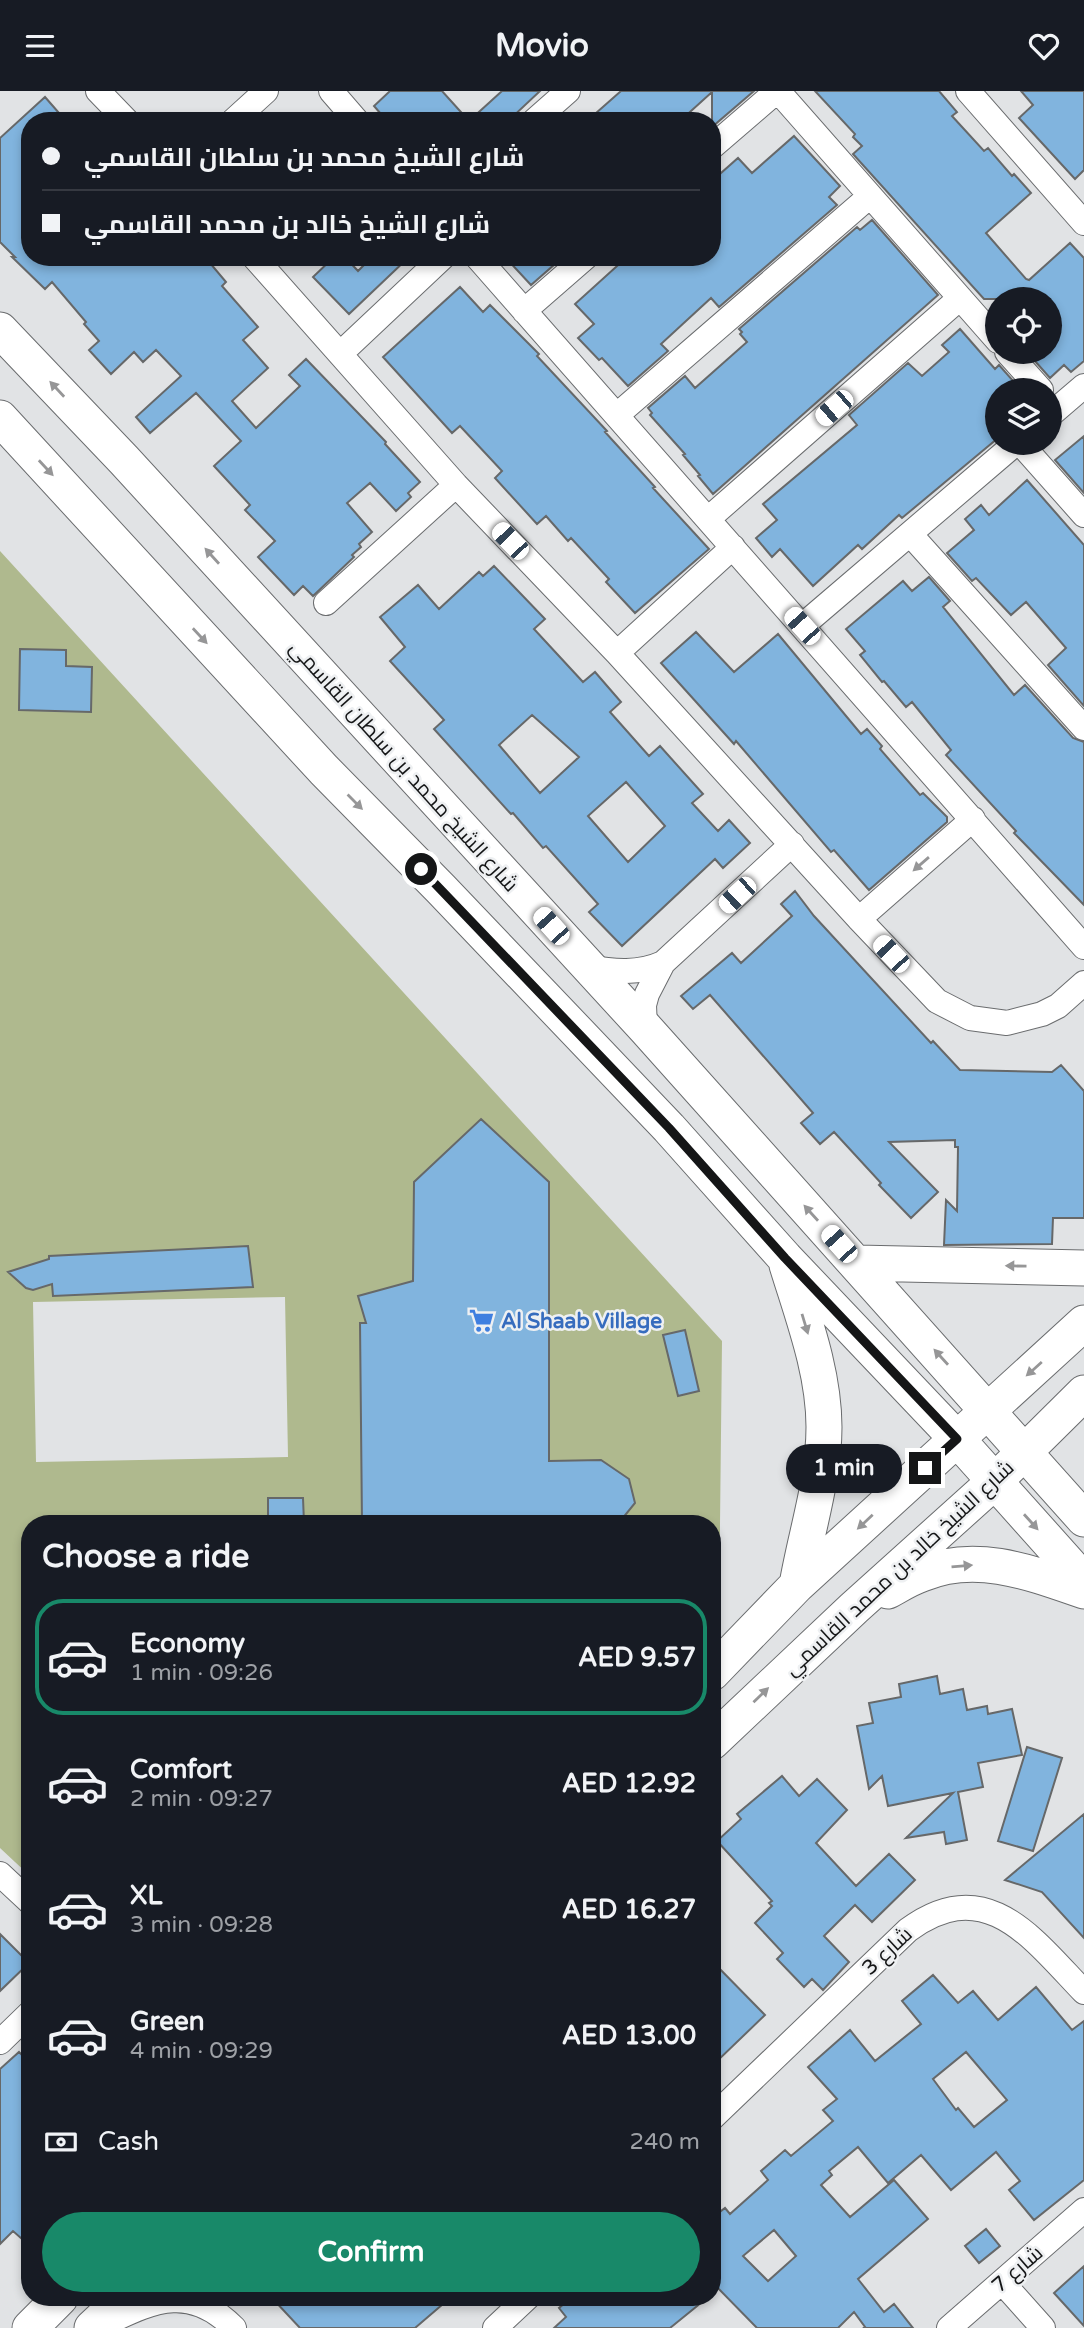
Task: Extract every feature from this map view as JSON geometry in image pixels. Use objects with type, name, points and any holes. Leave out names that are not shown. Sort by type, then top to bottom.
[{"type":"main road","name":"شارع الشيخ محمد بن سلطان القاسمي","points":[[0,330],[133,470],[645,1028],[1084,1518]]},
{"type":"main road","points":[[0,418],[324,770],[669,1128],[785,1258],[957,1439],[1084,1581]]},
{"type":"main road","points":[[785,1258],[811,1344],[820,1384],[824,1427],[817,1486],[797,1585]]},
{"type":"main road","points":[[857,1263],[1084,1268]]},
{"type":"main road","points":[[721,1664],[797,1585],[1084,1323]]},
{"type":"main road","name":"شارع الشيخ خالد بن محمد القاسمي","points":[[721,1734],[854,1608],[994,1482],[1084,1393]]},
{"type":"main road","points":[[854,1608],[924,1573],[959,1565],[996,1564],[1084,1591]]},
{"type":"main road","points":[[30,2328],[52,2306]]},
{"type":"main road","points":[[74,2328],[80,2313],[87,2306]]},
{"type":"main road","points":[[94,2328],[116,2306]]},
{"type":"street","points":[[98,91],[118,112]]},
{"type":"street","points":[[243,112],[266,91]]},
{"type":"street","points":[[544,112],[568,91]]},
{"type":"street","points":[[721,139],[777,91],[985,326]]},
{"type":"street","points":[[978,95],[1079,206]]},
{"type":"street","points":[[617,415],[870,196]]},
{"type":"street","points":[[262,266],[456,485],[617,653],[937,1001],[970,1018],[988,1022],[1025,1020],[1058,1006],[1084,983]]},
{"type":"street","points":[[340,354],[433,266]]},
{"type":"street","points":[[485,266],[1084,947]]},
{"type":"street","points":[[524,311],[576,266]]},
{"type":"street","points":[[708,519],[960,298]]},
{"type":"street","points":[[1018,364],[1030,378]]},
{"type":"street","points":[[1062,401],[1084,386]]},
{"type":"street","points":[[802,626],[1004,455]]},
{"type":"street","points":[[1029,455],[1084,515]]},
{"type":"street","points":[[326,603],[456,485]]},
{"type":"street","points":[[910,534],[1084,728]]},
{"type":"street","points":[[617,653],[733,547]]},
{"type":"street","points":[[859,919],[973,819]]},
{"type":"street","points":[[588,967],[626,971],[652,968],[663,963],[792,844]]},
{"type":"street","points":[[645,1028],[644,1005],[647,994],[663,963]]},
{"type":"street","points":[[0,1874],[21,1894]]},
{"type":"street","name":"شارع 3","points":[[721,2109],[908,1930],[932,1915],[960,1909],[982,1910],[1002,1916],[1026,1931],[1084,1991]]},
{"type":"street","points":[[0,2042],[21,2022]]},
{"type":"street","name":"شارع 7","points":[[949,2328],[1084,2210]]},
{"type":"street","points":[[1002,2282],[1043,2328]]},
{"type":"street","points":[[94,2328],[144,2306]]},
{"type":"street","points":[[201,2306],[225,2315]]},
{"type":"green space","points":[[0,551],[722,1341],[720,1515],[21,1515],[21,1868],[0,1848]],"holes":[[[285,1297],[288,1457],[36,1462],[33,1302]]]},
{"type":"building","points":[[390,91],[442,91],[461,112],[379,112],[374,106]]},
{"type":"building","points":[[502,91],[540,91],[518,112],[479,112]]},
{"type":"building","points":[[621,91],[754,91],[721,119],[721,112],[712,112],[712,92],[690,112],[597,112]]},
{"type":"building","points":[[815,91],[939,91],[957,112],[952,116],[984,151],[988,148],[1031,193],[986,233],[1029,280],[1070,243],[1084,258],[1084,361],[1071,372],[1064,365],[1050,378],[1038,364],[1062,364],[1062,287],[985,287],[984,299],[853,154],[862,146],[853,137],[855,134]]},
{"type":"building","points":[[1021,91],[1084,91],[1084,170],[1075,179],[1019,118],[1033,105]]},
{"type":"building","points":[[45,97],[58,112],[29,112]]},
{"type":"building","points":[[21,119],[21,266],[0,242],[0,138]]},
{"type":"building","points":[[794,136],[840,186],[829,197],[837,205],[719,307],[711,298],[661,344],[668,351],[628,386],[602,358],[599,360],[578,338],[594,324],[575,304],[617,266],[721,266],[721,173],[738,158],[752,173]]},
{"type":"building","points":[[872,220],[938,295],[713,494],[683,455],[685,454],[650,415],[652,413],[648,408],[685,376],[695,388],[747,342],[739,329],[857,227],[860,230]]},
{"type":"building","points":[[21,266],[213,266],[226,282],[222,286],[258,327],[243,340],[268,368],[232,401],[256,428],[300,386],[289,375],[306,359],[386,442],[420,482],[408,493],[411,497],[396,511],[370,483],[347,503],[372,532],[359,544],[361,547],[352,555],[354,557],[313,596],[303,586],[294,595],[258,557],[275,541],[245,510],[250,505],[214,466],[241,441],[196,393],[150,433],[136,417],[181,376],[156,350],[143,362],[134,352],[111,374],[89,350],[99,341],[84,324],[86,322],[52,282],[45,289]]},
{"type":"building","points":[[325,266],[353,266],[358,271],[363,266],[400,266],[349,314],[313,277]]},
{"type":"building","points":[[513,266],[553,266],[531,285]]},
{"type":"building","points":[[460,287],[483,312],[490,305],[539,354],[537,356],[607,431],[605,432],[655,487],[653,488],[709,549],[635,613],[606,582],[609,579],[571,538],[568,541],[546,516],[537,524],[495,478],[502,471],[460,426],[452,433],[383,357]]},
{"type":"building","points":[[960,329],[985,358],[985,364],[991,364],[995,369],[999,365],[1010,378],[985,378],[985,449],[902,518],[899,515],[862,549],[858,545],[813,586],[780,549],[772,557],[756,538],[777,520],[763,504],[857,425],[849,415],[908,363],[922,376],[949,352],[942,345]]},
{"type":"building","points":[[1084,436],[1084,493],[1055,460]]},
{"type":"building","points":[[1027,480],[1084,545],[1084,706],[1048,665],[1066,648],[1026,602],[1011,615],[976,578],[972,581],[947,553],[974,530],[965,519],[981,505],[989,515]]},
{"type":"building","points":[[494,566],[545,619],[534,629],[583,682],[595,672],[621,702],[610,712],[649,756],[660,746],[703,794],[692,803],[718,831],[729,820],[750,843],[723,868],[715,859],[622,946],[589,912],[598,904],[434,729],[444,720],[390,661],[405,647],[380,617],[418,585],[439,609],[479,572],[483,576]],"holes":[[[532,715],[579,757],[540,793],[499,745]],[[626,782],[665,826],[628,862],[588,816]]]},
{"type":"building","points":[[929,577],[950,601],[943,607],[1014,695],[1025,685],[1073,738],[1084,742],[1084,905],[1014,833],[1016,831],[946,755],[951,750],[912,702],[906,707],[884,681],[882,682],[860,655],[865,651],[846,629],[903,581],[912,591]]},
{"type":"building","points":[[696,632],[734,672],[778,634],[861,734],[867,729],[882,746],[880,749],[920,795],[923,793],[947,817],[947,822],[869,890],[834,850],[831,852],[736,741],[734,744],[661,663]]},
{"type":"building","points":[[20,649],[66,650],[66,666],[92,667],[91,712],[19,710]]},
{"type":"building","points":[[795,891],[814,916],[931,1043],[933,1041],[960,1070],[1052,1072],[1061,1065],[1084,1091],[1084,1218],[1053,1218],[1052,1244],[944,1245],[946,1200],[957,1211],[958,1147],[955,1147],[955,1140],[889,1142],[938,1192],[911,1218],[834,1132],[820,1144],[801,1123],[813,1113],[710,995],[693,1009],[681,996],[732,953],[741,963],[792,916],[781,904]]},
{"type":"building","name":"Al Shaab Village","points":[[481,1119],[549,1182],[549,1461],[601,1460],[629,1479],[635,1503],[625,1515],[362,1515],[360,1323],[366,1323],[358,1296],[413,1281],[414,1182]]},
{"type":"building","points":[[248,1246],[253,1287],[53,1296],[52,1284],[33,1290],[26,1288],[8,1272],[49,1259],[49,1256]]},
{"type":"building","points":[[685,1330],[699,1391],[678,1396],[663,1335]]},
{"type":"building","points":[[268,1498],[303,1498],[304,1515],[268,1515]]},
{"type":"building","points":[[937,1676],[940,1694],[963,1689],[967,1710],[987,1706],[988,1714],[1012,1709],[1022,1755],[978,1763],[983,1787],[958,1792],[967,1840],[946,1844],[944,1832],[906,1838],[953,1793],[888,1806],[882,1776],[869,1789],[857,1726],[873,1723],[869,1703],[901,1697],[899,1684]]},
{"type":"building","points":[[1027,1747],[1062,1758],[1033,1851],[998,1841]]},
{"type":"building","points":[[782,1776],[799,1796],[817,1779],[847,1810],[816,1843],[856,1886],[889,1854],[915,1880],[872,1922],[855,1905],[824,1936],[849,1962],[823,1990],[812,1979],[804,1987],[777,1959],[783,1953],[755,1923],[772,1906],[769,1903],[772,1901],[721,1845],[721,1837],[741,1819],[737,1814]]},
{"type":"building","points":[[1084,1814],[1084,1938],[1042,1892],[1005,1880]]},
{"type":"building","points":[[0,1934],[21,1955],[21,1971],[0,1991]]},
{"type":"building","points":[[721,1970],[765,2015],[721,2057]]},
{"type":"building","points":[[933,1975],[958,2003],[973,1991],[998,2020],[1036,1987],[1072,2030],[1084,2021],[1084,2180],[1034,2220],[1009,2190],[1020,2181],[996,2152],[951,2190],[921,2155],[888,2183],[858,2147],[829,2171],[832,2175],[821,2185],[850,2217],[894,2180],[928,2219],[858,2279],[884,2312],[894,2304],[913,2328],[863,2328],[865,2327],[854,2312],[838,2328],[757,2328],[721,2291],[721,2211],[725,2208],[730,2214],[768,2180],[761,2171],[785,2150],[791,2156],[833,2121],[823,2110],[837,2099],[808,2067],[850,2030],[875,2061],[921,2024],[902,2001]],"holes":[[[966,2052],[1007,2100],[974,2127],[958,2108],[956,2110],[933,2079]],[[774,2230],[796,2256],[768,2281],[743,2256]]]},
{"type":"building","points":[[19,2052],[21,2054],[21,2238],[13,2231],[0,2244],[0,2069]]},
{"type":"building","points":[[986,2229],[1000,2246],[979,2263],[965,2246]]},
{"type":"building","points":[[1084,2266],[1084,2326],[1054,2293]]},
{"type":"building","points":[[279,2306],[441,2306],[415,2328],[300,2328]]},
{"type":"building","points":[[697,2306],[670,2328],[554,2328],[566,2317],[559,2308]]},
{"type":"place","name":"Al Shaab Village","points":[[481,1321]]},
{"type":"route","points":[[421,869],[669,1128],[785,1258],[957,1439],[925,1468]]}]
